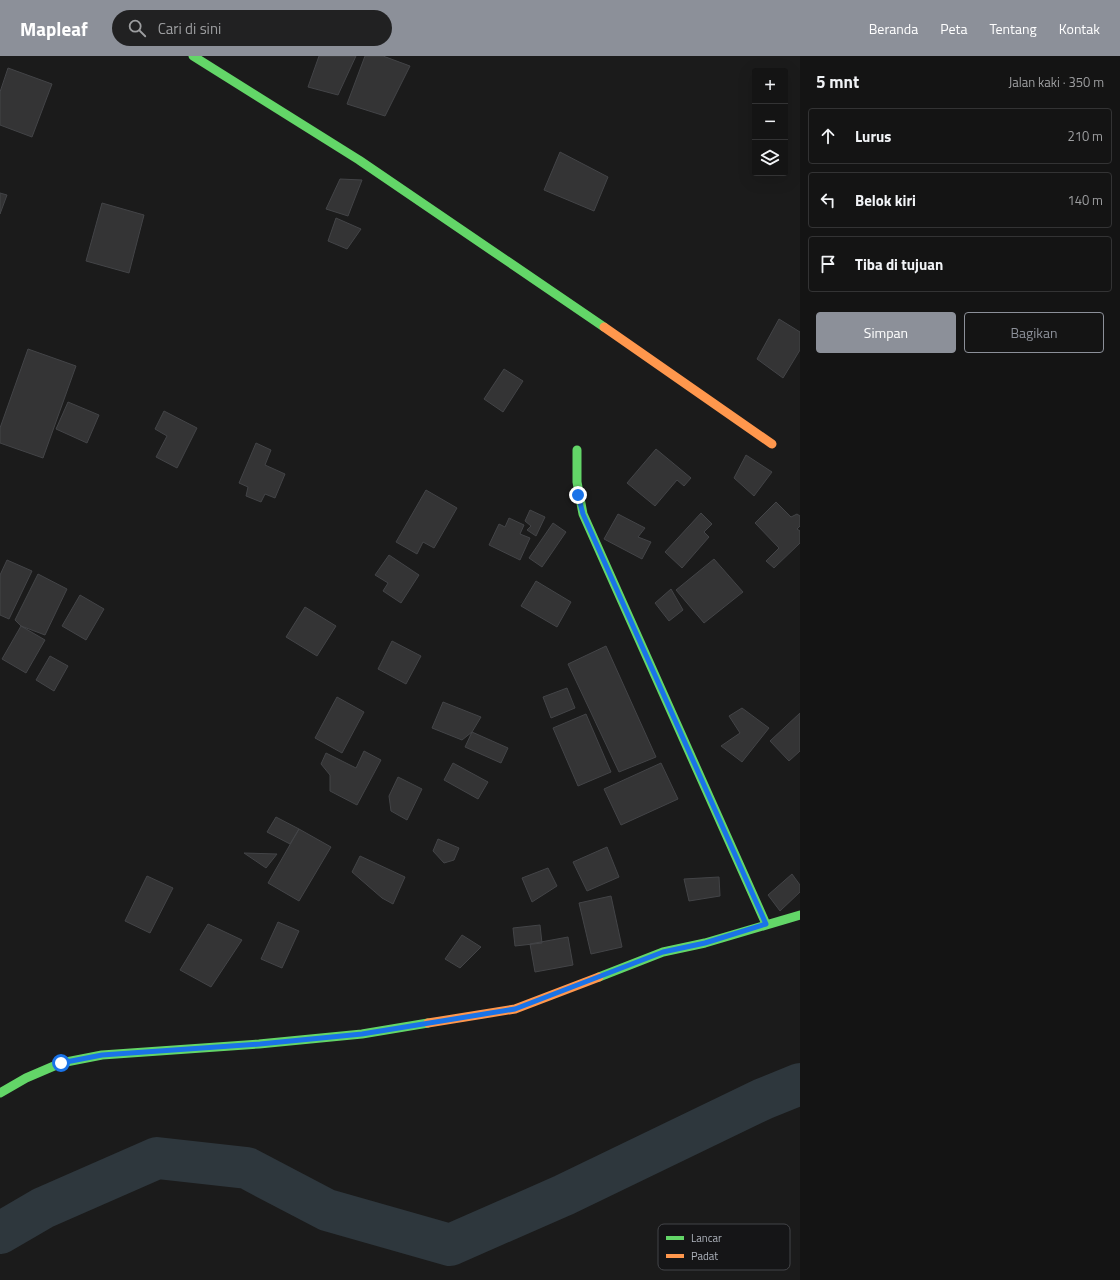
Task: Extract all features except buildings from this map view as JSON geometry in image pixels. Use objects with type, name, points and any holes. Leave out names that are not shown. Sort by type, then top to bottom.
[{"type":"street","points":[[193,56],[280,109],[389,180],[772,444]]},
{"type":"street","points":[[577,450],[575,474],[583,514],[766,924]]},
{"type":"street","points":[[0,1093],[26,1078],[61,1063],[102,1055],[260,1044],[362,1034],[515,1009],[663,952],[705,943],[800,915]]},
{"type":"waterway","points":[[0,1233],[43,1208],[157,1158],[247,1168],[327,1210],[450,1245],[564,1195],[763,1099],[800,1084]]},
{"type":"traffic: fast","points":[[193,56],[359,160],[604,327]]},
{"type":"traffic: fast","points":[[577,450],[577,482],[583,514],[766,924]]},
{"type":"traffic: fast","points":[[599,977],[663,952],[705,943],[800,915]]},
{"type":"traffic: fast","points":[[0,1093],[26,1078],[61,1063],[102,1055],[259,1044],[362,1034],[428,1023]]},
{"type":"traffic: slow","points":[[604,327],[772,444]]},
{"type":"traffic: slow","points":[[428,1023],[515,1009],[599,977]]},
{"type":"route","points":[[61,1063],[102,1055],[260,1044],[362,1034],[515,1009],[663,952],[705,943],[766,924],[583,514],[578,495]]}]
